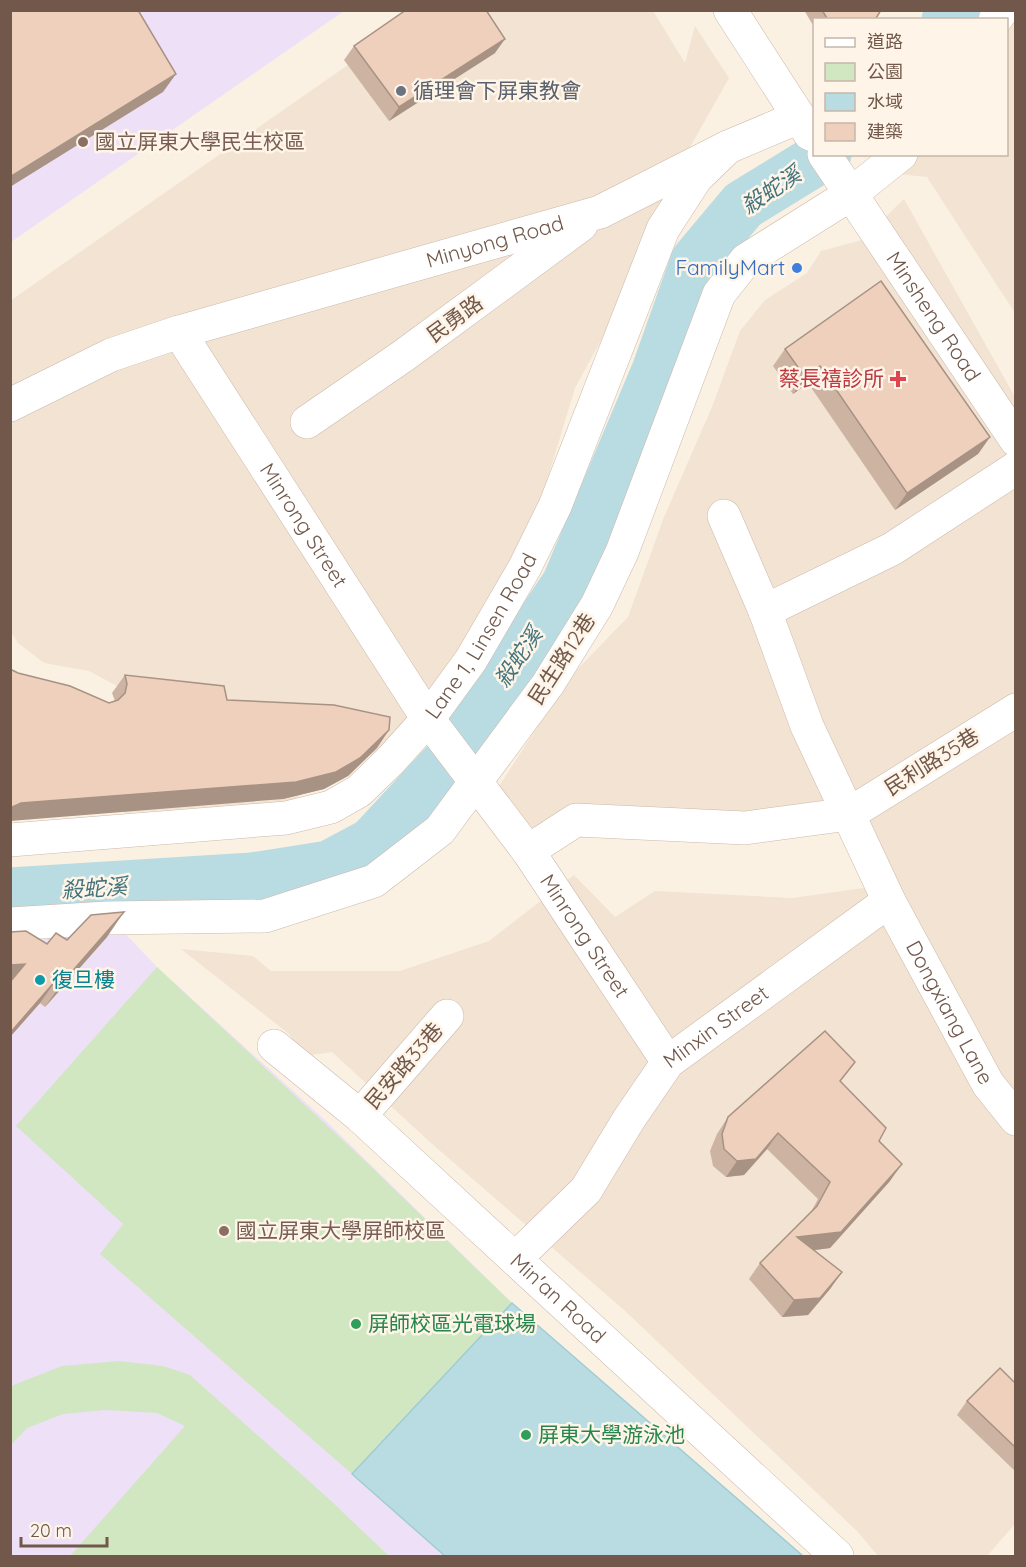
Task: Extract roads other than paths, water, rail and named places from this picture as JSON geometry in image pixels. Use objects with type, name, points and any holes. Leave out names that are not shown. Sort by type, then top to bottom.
[{"type":"street","points":[[730,10],[807,129]]},
{"type":"street","name":"Minyong Road","points":[[179,332],[600,212],[728,147],[807,129]]},
{"type":"street","name":"Lane 1, Linsen Road","points":[[10,840],[286,818],[331,807],[358,792],[428,719],[471,660],[525,567],[555,506],[663,229],[696,178],[728,147]]},
{"type":"street","name":"Minsheng Road","points":[[825,156],[1016,440]]},
{"type":"street","name":"民生路12巷","points":[[10,924],[107,918],[265,916],[374,881],[440,830],[548,684],[597,605],[622,552],[719,294],[746,260],[851,194],[898,156]]},
{"type":"street","name":"民勇路","points":[[307,422],[403,356],[600,212]]},
{"type":"street","points":[[10,405],[111,355],[179,332]]},
{"type":"street","name":"Minrong Street","points":[[179,332],[428,719],[528,851],[669,1062]]},
{"type":"street","points":[[765,611],[892,549],[1016,468]]},
{"type":"street","points":[[724,516],[765,611],[807,726],[889,901]]},
{"type":"street","name":"民利路35巷","points":[[849,814],[1016,710]]},
{"type":"street","points":[[528,851],[576,820],[745,828],[849,814]]},
{"type":"street","name":"Minxin Street","points":[[516,1258],[586,1190],[629,1119],[669,1062],[889,901]]},
{"type":"street","name":"Dongxiang Lane","points":[[889,901],[988,1084],[1016,1119]]},
{"type":"street","name":"民安路33巷","points":[[360,1116],[447,1016]]},
{"type":"street","name":"Min'an Road","points":[[274,1046],[360,1116],[837,1557]]},
{"type":"water","name":"屏東大學游泳池","points":[[512,1303],[803,1556],[445,1556],[352,1474]]},
{"type":"waterway","name":"殺蛇溪","points":[[948,18],[954,10]]},
{"type":"waterway","name":"殺蛇溪","points":[[10,893],[252,878],[329,866],[372,843],[449,760],[567,584],[657,371],[696,261],[743,205],[823,156]]},
{"type":"place","name":"循理會下屏東教會","points":[[401,91]]},
{"type":"place","name":"國立屏東大學民生校區","points":[[83,142]]},
{"type":"place","name":"FamilyMart","points":[[797,268]]},
{"type":"place","name":"蔡長禧診所","points":[[898,379]]},
{"type":"place","name":"復旦樓","points":[[40,980]]},
{"type":"place","name":"國立屏東大學屏師校區","points":[[224,1231]]},
{"type":"place","name":"屏師校區光電球場","points":[[356,1324]]},
{"type":"place","name":"屏東大學游泳池","points":[[526,1435]]}]
